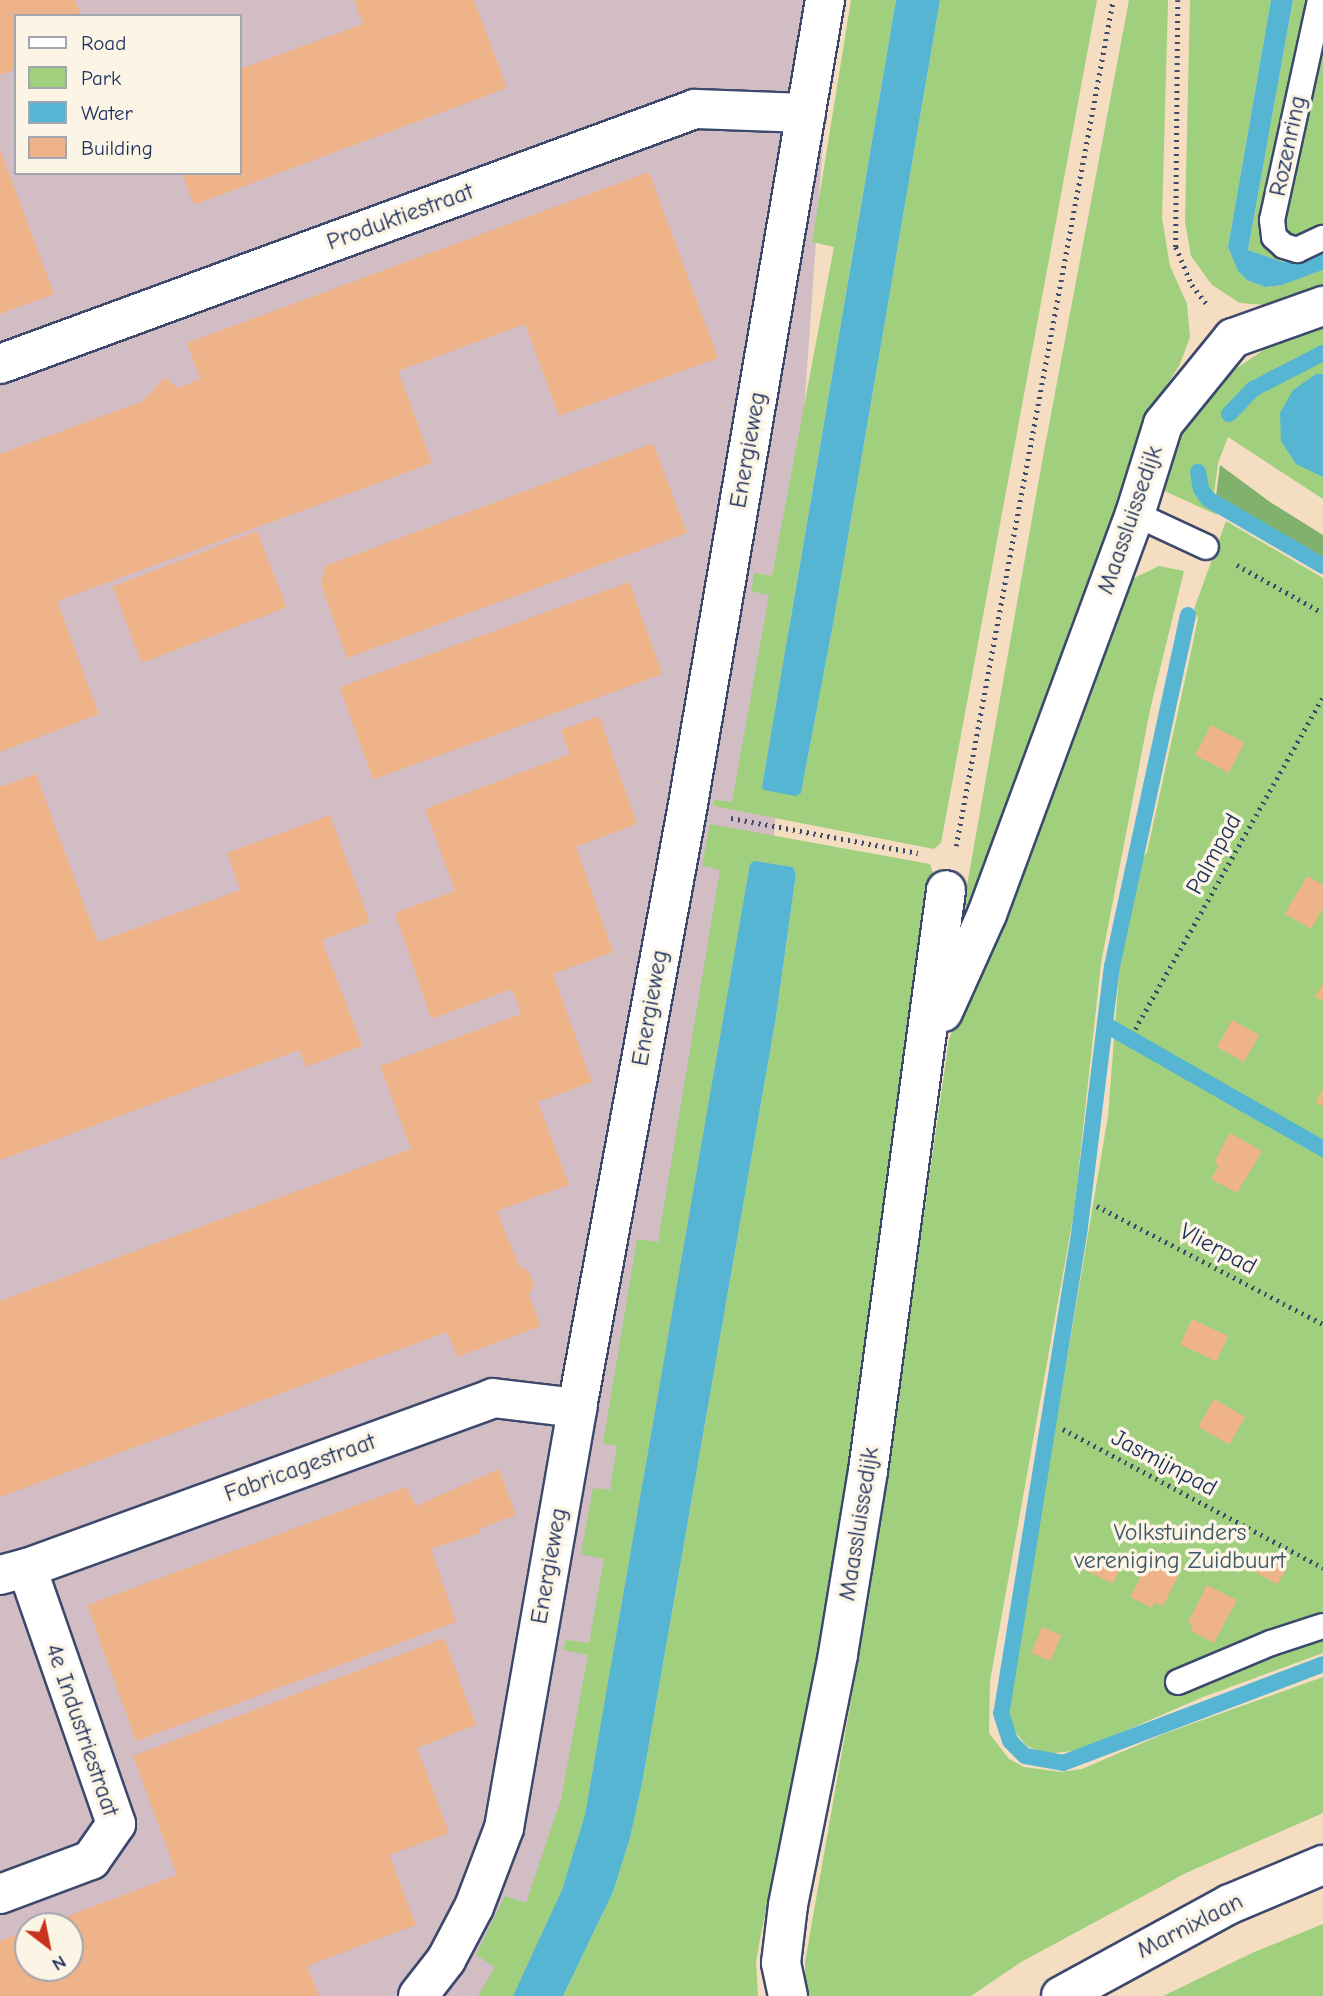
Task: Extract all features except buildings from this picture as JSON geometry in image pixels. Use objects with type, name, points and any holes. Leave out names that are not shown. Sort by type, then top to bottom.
[{"type":"street","name":"Energieweg","points":[[418,1996],[446,1960],[474,1907],[504,1828],[577,1408],[687,810],[825,0]]},
{"type":"street","name":"Produktiestraat","points":[[0,364],[695,109],[806,113]]},
{"type":"street","points":[[1233,338],[1323,306]]},
{"type":"street","name":"Maassluissedijk","points":[[926,1049],[987,914],[1135,514],[1163,424],[1233,338]]},
{"type":"street","name":"Maassluissedijk","points":[[788,1996],[781,1963],[788,1905],[838,1654],[862,1510],[946,890]]},
{"type":"street","name":"Fabricagestraat","points":[[14,1572],[493,1398],[577,1408]]},
{"type":"street","name":"4e Industriestraat","points":[[0,1894],[91,1860],[116,1824],[14,1572]]},
{"type":"street","name":"Marnixlaan","points":[[1061,1996],[1230,1904],[1323,1865]]},
{"type":"lane","name":"Rozenring","points":[[1320,0],[1272,220],[1274,237],[1284,246],[1297,250],[1323,238]]},
{"type":"lane","points":[[1135,514],[1206,547]]},
{"type":"lane","points":[[1178,1682],[1271,1643],[1323,1626]]},
{"type":"path","points":[[946,890],[1113,0]]},
{"type":"path","points":[[1178,0],[1176,247],[1192,285],[1233,338]]},
{"type":"path","points":[[1206,547],[1323,613]]},
{"type":"path","name":"Palmpad","points":[[1135,1029],[1323,696]]},
{"type":"path","points":[[687,810],[919,854]]},
{"type":"path","name":"Vlierpad","points":[[1097,1206],[1323,1324]]},
{"type":"path","name":"Jasmijnpad","points":[[1063,1429],[1323,1568]]},
{"type":"shaded area","points":[[0,0],[833,0],[771,880],[603,1826],[534,1996],[0,1996]]},
{"type":"green space","points":[[851,0],[896,0],[762,786],[765,790],[801,793],[834,619],[940,0],[1097,0],[941,843],[934,849],[714,806],[714,800],[732,802],[769,595],[751,591],[754,573],[772,576],[834,247],[812,242]]},
{"type":"green space","points":[[1129,0],[1168,0],[1162,218],[1170,266],[1187,304],[1190,337],[1180,364],[1150,412],[974,920],[955,953],[1042,462]]},
{"type":"green space","points":[[1190,0],[1271,0],[1228,247],[1238,271],[1247,280],[1265,287],[1281,285],[1323,270],[1323,290],[1278,306],[1240,303],[1212,285],[1191,256],[1185,222]]},
{"type":"green space","points":[[1293,0],[1323,0],[1323,247],[1283,262],[1248,250]]},
{"type":"green space","points":[[1323,323],[1323,499],[1228,437],[1218,463],[1214,494],[1217,515],[1158,488],[1174,457],[1183,425],[1204,397],[1234,370],[1268,347]]},
{"type":"green space","points":[[1220,465],[1270,502],[1323,535],[1323,559],[1216,496]]},
{"type":"green space","name":"Volkstuinders vereniging Zuidbuurt","points":[[1226,521],[1323,578],[1323,1653],[1203,1697],[1081,1750],[1046,1754],[1027,1746],[1014,1731],[1007,1714],[1108,1116],[1120,963],[1140,862],[1147,852],[1188,666],[1198,618],[1194,609]]},
{"type":"green space","points":[[1159,566],[1184,571],[1150,710],[1101,963],[1074,1212],[990,1681],[989,1733],[1009,1759],[1024,1767],[1061,1772],[1082,1769],[1166,1733],[1323,1677],[1323,1813],[1186,1873],[1021,1962],[971,1996],[809,1996],[805,1987],[805,1962],[869,1598],[949,1039],[1130,580]]},
{"type":"green space","points":[[710,824],[930,864],[933,873],[858,1421],[804,1725],[756,1962],[758,1996],[563,1996],[613,1892],[630,1838],[642,1784],[776,1017],[796,874],[793,867],[754,861],[750,864],[585,1815],[562,1890],[513,1996],[478,1996],[495,1967],[476,1955],[505,1896],[526,1903],[561,1799],[588,1655],[563,1650],[566,1640],[589,1643],[604,1559],[581,1554],[593,1488],[610,1490],[617,1446],[603,1443],[637,1239],[658,1242],[720,870],[702,866]]},
{"type":"green space","points":[[1323,1924],[1323,1996],[1163,1996],[1252,1953]]},
{"type":"water","points":[[896,0],[940,0],[834,619],[801,793],[796,796],[764,790],[762,787]]},
{"type":"water","points":[[1271,0],[1293,0],[1248,250],[1283,262],[1323,247],[1323,270],[1282,285],[1265,287],[1247,280],[1238,271],[1228,247]]},
{"type":"water","points":[[1316,374],[1323,374],[1323,477],[1296,464],[1281,441],[1280,413],[1293,390]]},
{"type":"water","points":[[754,861],[793,867],[796,874],[776,1017],[642,1784],[630,1838],[613,1892],[563,1996],[513,1996],[562,1890],[585,1815],[750,864]]},
{"type":"waterway","points":[[1229,414],[1253,389],[1323,353]]},
{"type":"waterway","points":[[1198,472],[1201,489],[1208,499],[1323,566]]},
{"type":"waterway","points":[[1188,615],[1112,966],[1079,1234],[1001,1713],[1010,1741],[1025,1756],[1063,1763],[1323,1664]]},
{"type":"waterway","points":[[1106,1025],[1323,1149]]}]
